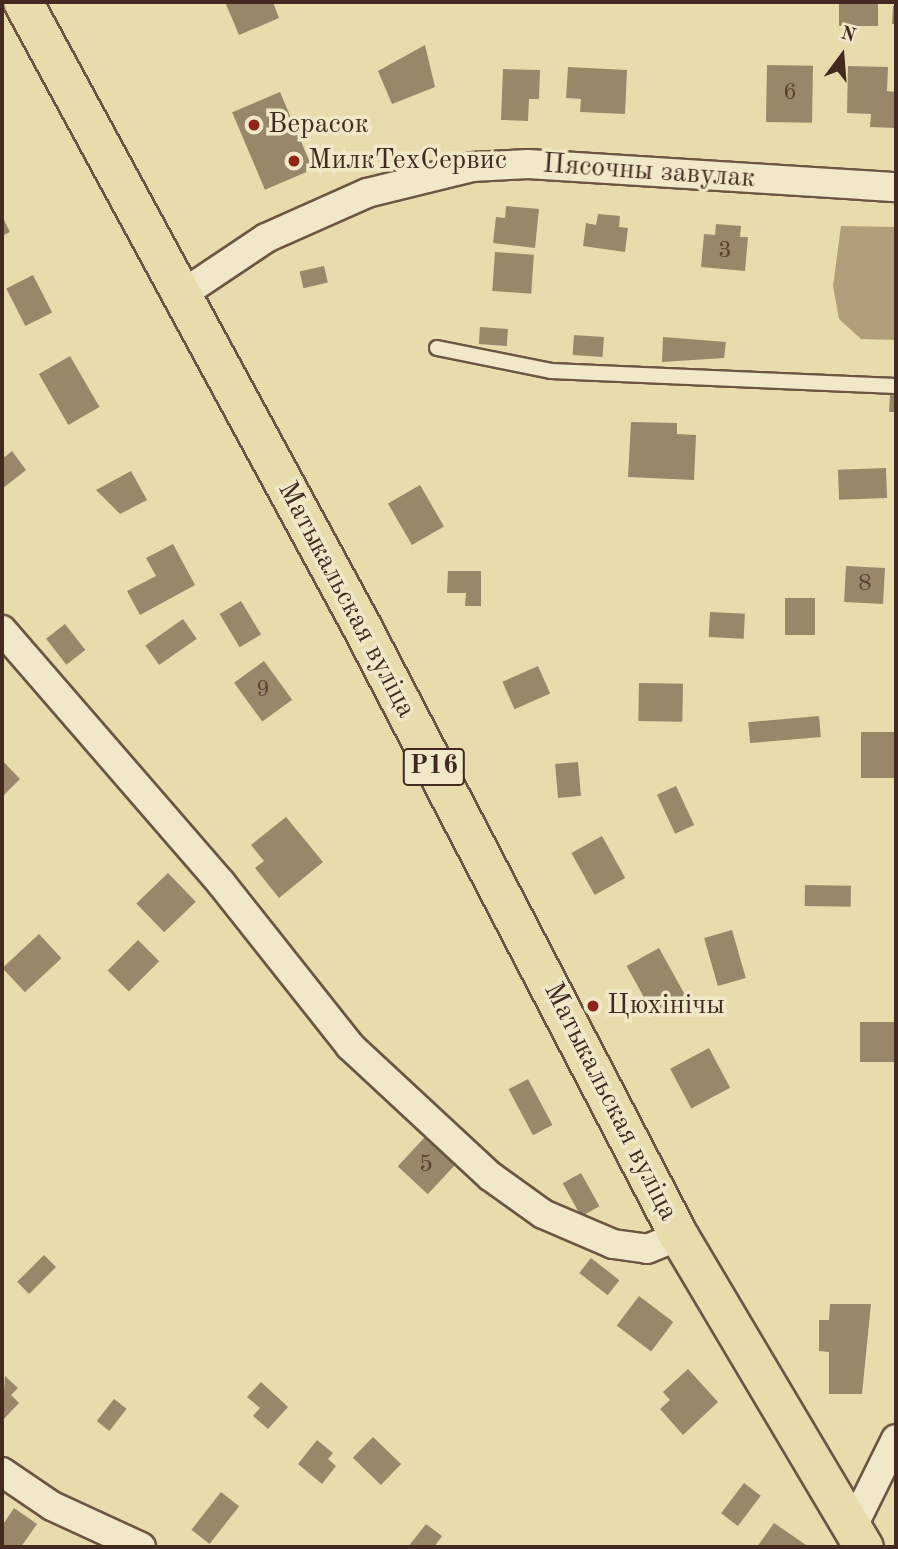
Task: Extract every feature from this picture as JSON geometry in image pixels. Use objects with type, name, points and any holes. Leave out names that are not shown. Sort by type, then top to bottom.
[{"type":"main road","name":"Матыкальская вуліца","points":[[23,2],[362,627],[679,1237],[858,1538]]},
{"type":"street","name":"Пясочны завулак","points":[[181,295],[266,238],[367,193],[472,167],[896,187]]},
{"type":"street","points":[[2,630],[221,883],[350,1046],[490,1176],[543,1214],[612,1244],[647,1249],[679,1237]]},
{"type":"street","points":[[858,1538],[896,1439]]},
{"type":"street","points":[[2,1472],[52,1506],[141,1547]]},
{"type":"lane","points":[[437,348],[551,371],[896,386]]},
{"type":"shaded area","points":[[841,226],[896,227],[896,340],[861,339],[839,319],[833,286]]},
{"type":"building","points":[[225,2],[273,2],[279,18],[239,35]]},
{"type":"building","points":[[839,4],[878,4],[878,26],[839,26]]},
{"type":"building","points":[[893,6],[896,6],[896,24],[892,24]]},
{"type":"building","points":[[425,45],[435,87],[392,104],[378,71]]},
{"type":"building","points":[[767,65],[813,66],[812,123],[766,122]]},
{"type":"building","points":[[848,66],[888,67],[887,91],[896,92],[896,128],[870,127],[871,114],[847,113]]},
{"type":"building","points":[[568,67],[627,70],[625,114],[580,112],[581,99],[566,98]]},
{"type":"building","points":[[503,69],[540,70],[539,99],[529,99],[528,121],[501,120]]},
{"type":"building","points":[[280,92],[313,169],[265,190],[232,112]]},
{"type":"building","points":[[506,206],[539,209],[535,248],[493,243],[496,217],[505,218]]},
{"type":"building","points":[[598,214],[620,216],[619,227],[628,228],[625,252],[583,246],[586,223],[596,225]]},
{"type":"building","points":[[2,216],[10,232],[2,236]]},
{"type":"building","points":[[716,224],[741,226],[740,237],[748,237],[745,271],[701,267],[704,234],[715,235]]},
{"type":"building","points":[[495,252],[534,255],[531,294],[492,291]]},
{"type":"building","points":[[324,266],[328,283],[303,288],[300,272]]},
{"type":"building","points":[[33,275],[52,312],[25,326],[6,289]]},
{"type":"building","points":[[480,327],[508,329],[507,346],[479,344]]},
{"type":"building","points":[[574,335],[604,337],[603,357],[573,355]]},
{"type":"building","points":[[663,337],[726,342],[724,358],[662,362]]},
{"type":"building","points":[[70,356],[100,407],[68,425],[39,374]]},
{"type":"building","points":[[890,395],[896,395],[896,412],[889,412]]},
{"type":"building","points":[[631,422],[677,423],[677,434],[696,435],[694,480],[628,477]]},
{"type":"building","points":[[12,451],[26,470],[2,489],[2,459]]},
{"type":"building","points":[[886,468],[887,498],[839,500],[838,470]]},
{"type":"building","points":[[131,471],[147,500],[120,514],[96,490]]},
{"type":"building","points":[[420,485],[444,527],[412,545],[388,504]]},
{"type":"building","points":[[173,544],[195,585],[140,615],[127,591],[156,576],[146,558]]},
{"type":"building","points":[[846,566],[885,568],[883,604],[844,602]]},
{"type":"building","points":[[448,571],[481,571],[481,606],[465,606],[466,593],[447,593]]},
{"type":"building","points":[[785,598],[815,598],[815,635],[785,635]]},
{"type":"building","points":[[241,601],[261,634],[240,647],[220,614]]},
{"type":"building","points":[[710,612],[745,614],[744,639],[709,637]]},
{"type":"building","points":[[183,619],[197,639],[159,665],[145,645]]},
{"type":"building","points":[[65,624],[85,650],[66,665],[46,639]]},
{"type":"building","points":[[264,661],[292,700],[262,722],[234,683]]},
{"type":"building","points":[[538,666],[550,693],[515,709],[502,682]]},
{"type":"building","points":[[639,683],[683,684],[682,722],[638,721]]},
{"type":"building","points":[[819,716],[821,737],[750,743],[748,722]]},
{"type":"building","points":[[861,732],[896,732],[896,778],[861,778]]},
{"type":"building","points":[[2,760],[20,779],[2,797]]},
{"type":"building","points":[[578,762],[581,796],[558,798],[555,764]]},
{"type":"building","points":[[676,786],[694,825],[675,834],[657,795]]},
{"type":"building","points":[[286,817],[323,862],[279,898],[255,868],[264,861],[251,845]]},
{"type":"building","points":[[602,836],[625,878],[595,895],[571,853]]},
{"type":"building","points":[[168,873],[196,902],[164,932],[136,904]]},
{"type":"building","points":[[805,885],[851,886],[851,907],[805,906]]},
{"type":"building","points":[[732,930],[746,978],[718,986],[704,938]]},
{"type":"building","points":[[39,934],[62,958],[25,992],[2,968]]},
{"type":"building","points":[[138,940],[159,961],[129,992],[108,970]]},
{"type":"building","points":[[659,948],[687,999],[655,1017],[627,966]]},
{"type":"building","points":[[860,1022],[894,1022],[894,1062],[860,1062]]},
{"type":"building","points":[[709,1048],[730,1088],[691,1108],[670,1069]]},
{"type":"building","points":[[528,1079],[552,1125],[533,1135],[509,1089]]},
{"type":"building","points":[[425,1137],[455,1165],[428,1194],[398,1166]]},
{"type":"building","points":[[581,1173],[599,1206],[581,1216],[563,1183]]},
{"type":"building","points":[[44,1255],[56,1267],[29,1294],[17,1282]]},
{"type":"building","points":[[591,1258],[619,1280],[608,1295],[579,1273]]},
{"type":"building","points":[[639,1296],[673,1322],[651,1351],[617,1326]]},
{"type":"building","points":[[830,1304],[871,1304],[862,1394],[829,1394],[829,1352],[819,1351],[819,1320],[829,1320]]},
{"type":"building","points":[[688,1369],[718,1402],[683,1435],[660,1409],[670,1400],[663,1392]]},
{"type":"building","points":[[5,1376],[18,1388],[11,1395],[19,1403],[2,1421]]},
{"type":"building","points":[[261,1382],[288,1407],[268,1429],[253,1416],[260,1408],[247,1397]]},
{"type":"building","points":[[114,1399],[127,1409],[109,1431],[97,1421]]},
{"type":"building","points":[[373,1437],[401,1464],[381,1485],[353,1458]]},
{"type":"building","points":[[317,1440],[333,1453],[328,1459],[336,1466],[322,1484],[298,1464]]},
{"type":"building","points":[[744,1483],[761,1496],[738,1526],[721,1513]]},
{"type":"building","points":[[221,1492],[239,1506],[210,1544],[191,1530]]},
{"type":"building","points":[[14,1508],[37,1524],[21,1547],[2,1547],[2,1526]]},
{"type":"building","points":[[774,1523],[809,1547],[757,1547]]},
{"type":"building","points":[[426,1524],[442,1536],[434,1547],[408,1547]]},
{"type":"place","name":"Верасок","points":[[254,125]]},
{"type":"place","name":"МилкТехСервис","points":[[294,161]]},
{"type":"place","name":"Цюхінічы","points":[[593,1006]]}]
